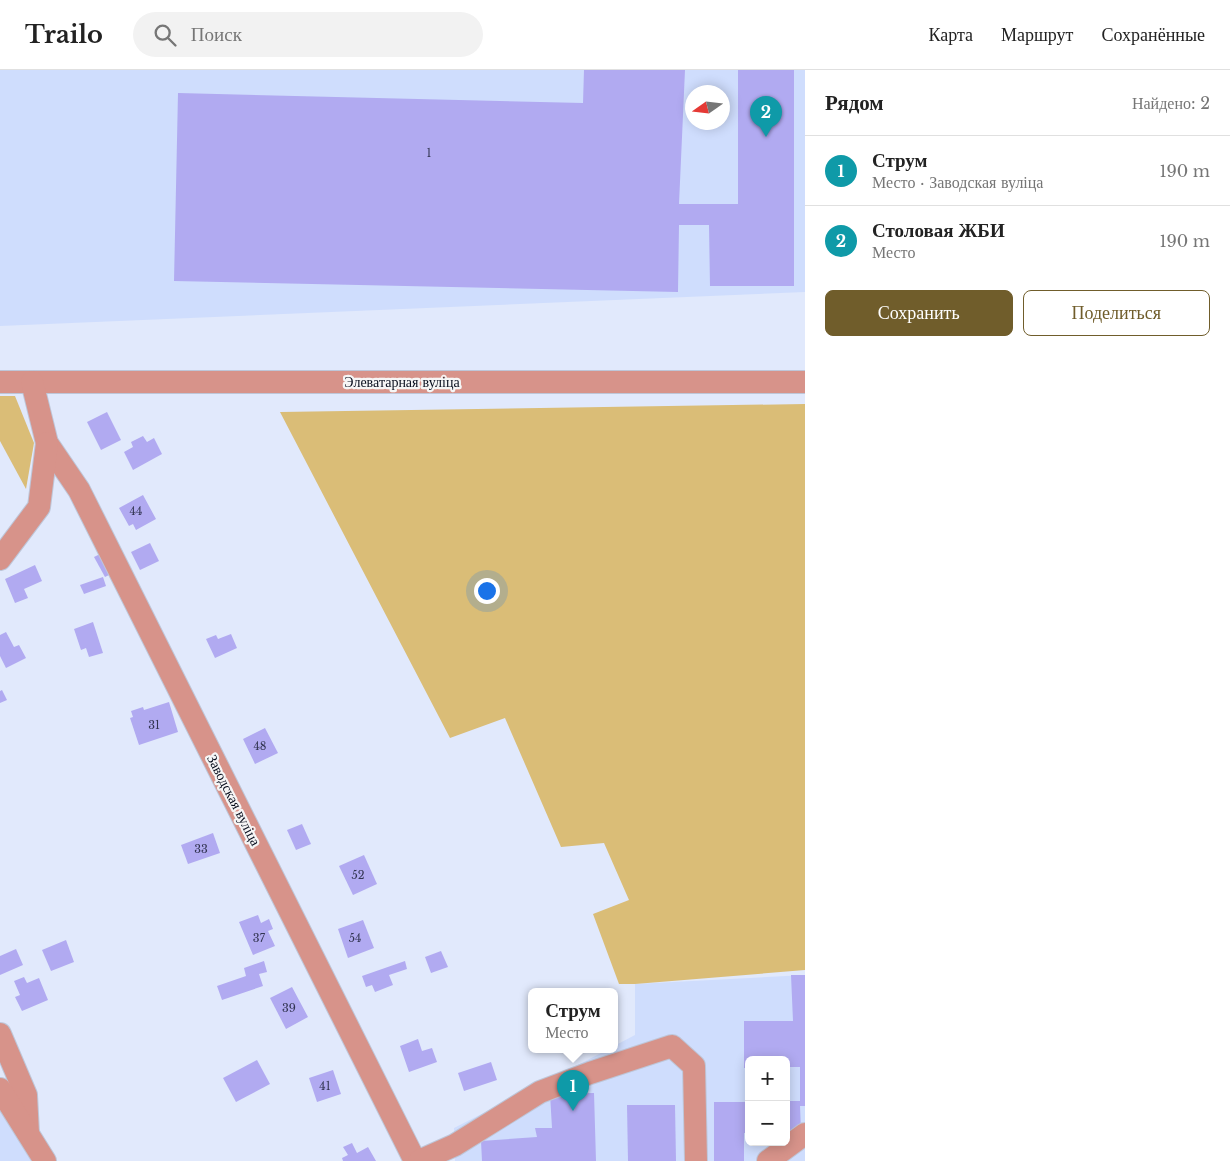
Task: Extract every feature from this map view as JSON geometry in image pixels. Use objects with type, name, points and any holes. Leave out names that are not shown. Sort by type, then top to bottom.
[{"type":"street","name":"Элеватарная вуліца","points":[[0,382],[805,382]]},
{"type":"street","name":"Заводская вуліца","points":[[32,382],[47,443],[79,490],[415,1161]]},
{"type":"street","name":"Заводская вуліца","points":[[0,558],[39,506],[47,443]]},
{"type":"street","points":[[0,1034],[26,1095],[28,1133]]},
{"type":"street","points":[[419,1161],[455,1145],[540,1092],[672,1046],[694,1066],[696,1161]]},
{"type":"street","points":[[0,1088],[46,1161]]},
{"type":"street","points":[[768,1161],[805,1134]]},
{"type":"shaded area","points":[[0,70],[805,70],[805,292],[0,326]]},
{"type":"shaded area","points":[[0,396],[15,396],[34,443],[26,489],[0,441]]},
{"type":"shaded area","points":[[805,404],[805,970],[619,984],[593,914],[629,900],[604,843],[561,847],[505,718],[450,738],[280,412]]},
{"type":"shaded area","points":[[805,975],[805,1161],[455,1161],[454,1128],[601,1053],[618,1053],[618,1044],[635,1035],[635,984]]},
{"type":"shaded area","points":[[0,1109],[31,1161],[0,1161]]},
{"type":"building","points":[[584,70],[685,70],[679,204],[738,204],[738,70],[794,70],[794,286],[710,286],[709,225],[679,225],[678,292],[174,281],[178,93],[583,103]]},
{"type":"building","points":[[107,412],[121,440],[101,450],[87,422]]},
{"type":"building","points":[[143,436],[147,442],[154,438],[162,454],[133,470],[124,452],[133,447],[131,442]]},
{"type":"building","points":[[143,495],[156,519],[136,530],[133,524],[129,526],[119,508]]},
{"type":"building","points":[[150,543],[159,561],[140,570],[131,552]]},
{"type":"building","points":[[102,553],[113,573],[105,577],[94,557]]},
{"type":"building","points":[[35,565],[42,581],[24,589],[28,598],[15,603],[5,579]]},
{"type":"building","points":[[103,577],[106,586],[84,594],[80,585]]},
{"type":"building","points":[[93,622],[103,653],[89,657],[86,648],[81,650],[74,629]]},
{"type":"building","points":[[6,632],[14,647],[19,645],[26,658],[6,668],[0,656],[0,635]]},
{"type":"building","points":[[231,634],[237,648],[215,658],[206,639],[216,635],[218,639]]},
{"type":"building","points":[[2,690],[7,700],[0,703],[0,691]]},
{"type":"building","points":[[169,702],[178,732],[139,745],[130,718],[133,717],[131,711],[143,707],[144,710]]},
{"type":"building","points":[[265,728],[278,753],[255,764],[243,739]]},
{"type":"building","points":[[302,824],[311,844],[296,850],[287,830]]},
{"type":"building","points":[[213,833],[220,853],[188,864],[181,845]]},
{"type":"building","points":[[364,855],[377,884],[353,895],[339,866]]},
{"type":"building","points":[[258,915],[261,923],[269,919],[273,929],[268,931],[275,946],[253,955],[239,922]]},
{"type":"building","points":[[363,920],[374,948],[348,958],[338,929]]},
{"type":"building","points":[[66,940],[74,962],[51,971],[42,950]]},
{"type":"building","points":[[16,949],[23,965],[0,975],[0,956]]},
{"type":"building","points":[[441,951],[448,967],[431,973],[425,957]]},
{"type":"building","points":[[264,961],[267,972],[259,974],[263,986],[222,1000],[217,986],[246,976],[244,968]]},
{"type":"building","points":[[405,961],[407,969],[389,975],[393,985],[375,992],[372,985],[366,987],[362,976]]},
{"type":"building","points":[[791,975],[805,975],[805,1106],[800,1106],[801,1132],[790,1132],[790,1101],[800,1101],[800,1067],[790,1067],[790,1056],[745,1056],[744,1068],[744,1021],[793,1021]]},
{"type":"building","points":[[24,977],[27,983],[39,978],[48,1000],[22,1011],[15,997],[20,995],[14,981]]},
{"type":"building","points":[[292,987],[308,1017],[286,1029],[270,998]]},
{"type":"building","points":[[418,1039],[422,1051],[432,1048],[437,1062],[409,1072],[400,1046]]},
{"type":"building","points":[[257,1060],[270,1084],[236,1102],[223,1078]]},
{"type":"building","points":[[491,1062],[497,1080],[464,1091],[458,1073]]},
{"type":"building","points":[[333,1070],[341,1094],[317,1102],[309,1078]]},
{"type":"building","points":[[594,1093],[596,1161],[482,1161],[481,1141],[537,1137],[535,1128],[552,1128],[550,1094]]},
{"type":"building","points":[[714,1102],[745,1102],[744,1161],[714,1161]]},
{"type":"building","points":[[627,1105],[675,1105],[676,1161],[628,1161]]},
{"type":"building","points":[[352,1143],[357,1153],[368,1147],[376,1161],[343,1161],[342,1158],[348,1155],[343,1147]]},
{"type":"place","name":"Столовая ЖБИ","points":[[766,137]]},
{"type":"place","name":"Струм","points":[[573,1111]]}]
